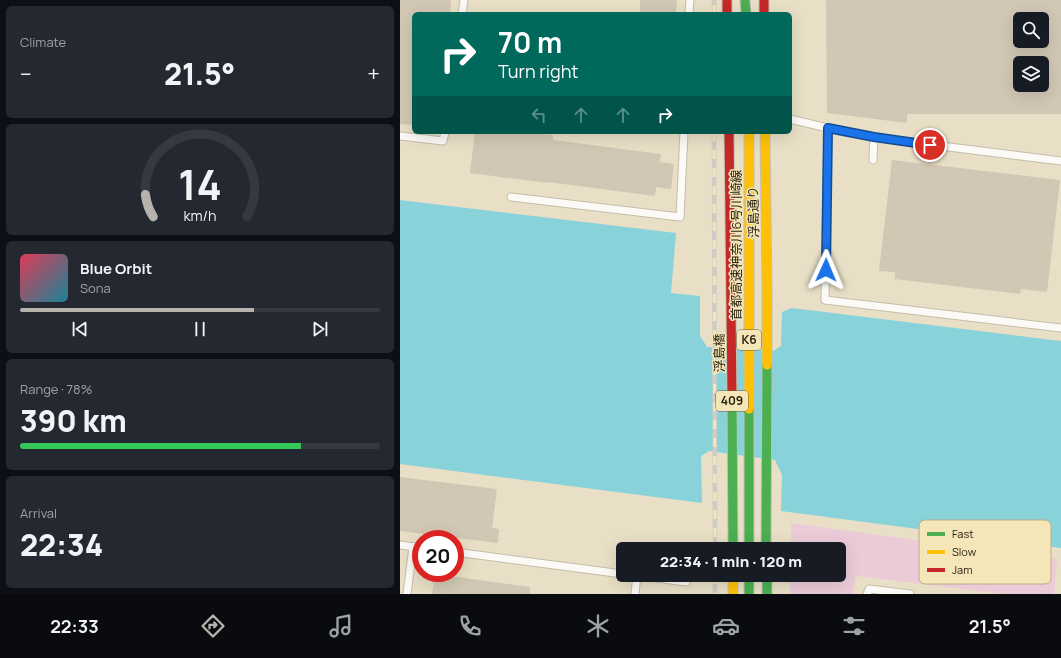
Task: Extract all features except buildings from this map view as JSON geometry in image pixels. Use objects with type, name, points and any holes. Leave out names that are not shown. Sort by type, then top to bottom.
[{"type":"highway","points":[[727,0],[728,12]]},
{"type":"highway","points":[[745,0],[747,12]]},
{"type":"highway","points":[[747,12],[749,0]]},
{"type":"highway","points":[[760,0],[760,12]]},
{"type":"highway","points":[[764,0],[764,12]]},
{"type":"highway","name":"浮島通り","points":[[729,134],[731,286]]},
{"type":"highway","name":"首都高速神奈川6号川崎線","points":[[749,134],[749,542]]},
{"type":"highway","name":"首都高速神奈川6号川崎線","points":[[760,134],[760,542]]},
{"type":"highway","name":"浮島通り","points":[[765,134],[767,292],[766,542]]},
{"type":"highway","name":"浮島橋","points":[[731,286],[733,542]]},
{"type":"highway","points":[[733,582],[733,594]]},
{"type":"highway","points":[[749,582],[749,594]]},
{"type":"highway","points":[[760,582],[760,594]]},
{"type":"highway","points":[[767,582],[767,594]]},
{"type":"lane","points":[[462,12],[464,0]]},
{"type":"lane","points":[[689,12],[690,0]]},
{"type":"lane","points":[[792,119],[874,137],[1061,161]]},
{"type":"lane","points":[[828,128],[825,300],[1061,328]]},
{"type":"lane","points":[[400,136],[443,141],[445,134]]},
{"type":"lane","points":[[511,197],[680,217],[684,134]]},
{"type":"lane","points":[[873,160],[874,137]]},
{"type":"lane","points":[[400,545],[412,547]]},
{"type":"lane","points":[[464,553],[616,573]]},
{"type":"lane","points":[[407,594],[412,555]]},
{"type":"lane","points":[[635,594],[636,582]]},
{"type":"lane","points":[[867,594],[869,589],[910,594]]},
{"type":"shaded area","points":[[791,523],[919,540],[919,584],[856,576],[853,594],[790,594],[790,582],[846,582],[846,542],[791,542]]},
{"type":"shaded area","points":[[1051,558],[1057,559],[1054,594],[1004,594],[922,584],[1051,584]]},
{"type":"water","points":[[400,200],[676,233],[671,293],[700,296],[700,336],[707,347],[773,351],[781,346],[782,312],[792,308],[1061,341],[1061,548],[1051,547],[1051,520],[919,520],[919,529],[781,511],[782,475],[775,460],[709,451],[701,456],[702,503],[400,464]]},
{"type":"railway","points":[[714,0],[714,12]]},
{"type":"railway","points":[[714,134],[715,542]]},
{"type":"railway","points":[[715,582],[715,594]]},
{"type":"traffic: fast","points":[[745,0],[746,12]]},
{"type":"traffic: fast","points":[[766,542],[767,365]]},
{"type":"traffic: fast","points":[[732,398],[733,542]]},
{"type":"traffic: fast","points":[[749,409],[749,542]]},
{"type":"traffic: fast","points":[[749,582],[749,594]]},
{"type":"traffic: fast","points":[[767,582],[767,594]]},
{"type":"traffic: slow","points":[[749,134],[749,409]]},
{"type":"traffic: slow","points":[[765,134],[767,365]]},
{"type":"traffic: slow","points":[[733,582],[733,594]]},
{"type":"traffic: jam","points":[[727,0],[727,12]]},
{"type":"traffic: jam","points":[[764,0],[764,12]]},
{"type":"traffic: jam","points":[[729,134],[732,398]]},
{"type":"route","points":[[826,270],[828,128],[844,132],[930,145]]}]
